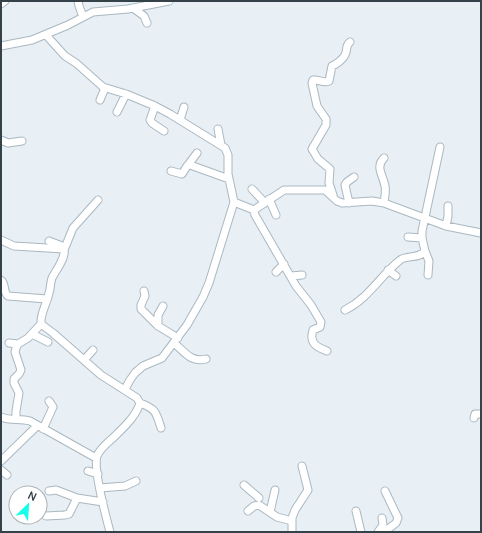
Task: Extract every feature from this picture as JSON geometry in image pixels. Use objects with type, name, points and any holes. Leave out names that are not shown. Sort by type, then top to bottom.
[{"type":"street","points":[[1,4],[5,1]]},
{"type":"street","points":[[78,1],[83,17]]},
{"type":"street","points":[[1,46],[32,40],[46,35],[93,12],[133,8],[169,1]]},
{"type":"street","points":[[133,8],[144,16],[147,23]]},
{"type":"street","points":[[46,35],[65,56],[76,63],[100,86],[126,94],[155,106],[221,145],[225,148],[228,155],[229,179],[234,202],[205,291],[191,318],[176,340],[160,359],[143,366],[135,373],[125,389]]},
{"type":"street","points":[[333,197],[329,183],[330,169],[318,159],[312,148],[327,122],[317,106],[312,83],[313,80],[323,82],[329,81],[331,68],[345,56],[346,46],[350,42]]},
{"type":"street","points":[[100,100],[105,88]]},
{"type":"street","points":[[117,112],[126,94]]},
{"type":"street","points":[[155,106],[150,120],[164,131]]},
{"type":"street","points":[[180,120],[184,107]]},
{"type":"street","points":[[218,129],[221,145]]},
{"type":"street","points":[[1,140],[8,143],[22,141]]},
{"type":"street","points":[[428,275],[429,261],[422,238],[424,217],[440,147]]},
{"type":"street","points":[[171,171],[182,174],[198,153]]},
{"type":"street","points":[[384,158],[379,166],[385,186],[384,203]]},
{"type":"street","points":[[188,165],[229,179]]},
{"type":"street","points":[[349,203],[345,187],[346,183],[354,177]]},
{"type":"street","points":[[252,189],[267,201],[276,215]]},
{"type":"street","points":[[254,210],[280,192],[289,190],[325,190],[342,203],[372,201],[384,203],[446,226],[481,233]]},
{"type":"street","points":[[16,419],[16,411],[20,393],[14,383],[14,379],[21,370],[15,352],[16,348],[18,344],[28,338],[41,324],[40,321],[52,277],[58,268],[73,228],[98,200]]},
{"type":"street","points":[[234,202],[254,210]]},
{"type":"street","points":[[446,226],[448,206]]},
{"type":"street","points":[[254,210],[255,215],[296,286],[311,305],[321,322],[320,327],[313,330],[312,333],[314,344],[316,347],[327,351]]},
{"type":"street","points":[[408,237],[422,238]]},
{"type":"street","points":[[1,240],[11,246],[65,249]]},
{"type":"street","points":[[49,241],[65,249]]},
{"type":"street","points":[[346,310],[361,300],[388,270],[401,259],[420,255],[425,251]]},
{"type":"street","points":[[276,272],[284,264]]},
{"type":"street","points":[[388,270],[396,276]]},
{"type":"street","points":[[52,277],[61,274]]},
{"type":"street","points":[[291,276],[302,275]]},
{"type":"street","points":[[1,280],[8,296],[47,299]]},
{"type":"street","points":[[144,291],[145,296],[141,309],[158,326],[176,340],[193,359],[198,361],[206,360]]},
{"type":"street","points":[[158,326],[158,315],[163,306]]},
{"type":"street","points":[[41,324],[101,375],[125,389],[137,398],[140,403],[155,411],[161,428]]},
{"type":"street","points":[[32,334],[48,342]]},
{"type":"street","points":[[9,343],[18,344]]},
{"type":"street","points":[[84,360],[93,350]]},
{"type":"street","points":[[1,462],[40,427],[53,407],[49,401]]},
{"type":"street","points":[[110,532],[100,488],[96,458],[100,451],[126,425],[138,409],[140,403]]},
{"type":"street","points":[[474,418],[475,414],[481,414]]},
{"type":"street","points":[[1,417],[7,419],[22,419],[40,427],[96,458]]},
{"type":"street","points":[[292,532],[292,521],[296,508],[308,491],[302,466]]},
{"type":"street","points":[[1,470],[7,475]]},
{"type":"street","points":[[88,471],[98,474]]},
{"type":"street","points":[[100,488],[125,486],[136,481]]},
{"type":"street","points":[[244,486],[270,512],[277,517],[292,521]]},
{"type":"street","points":[[270,512],[275,490]]},
{"type":"street","points":[[49,491],[59,491],[78,498],[103,502]]},
{"type":"street","points":[[248,511],[259,502],[262,491]]},
{"type":"street","points":[[384,532],[396,523],[398,518],[385,491]]},
{"type":"street","points":[[48,516],[69,514],[78,498]]},
{"type":"street","points":[[356,511],[361,532]]},
{"type":"street","points":[[378,532],[383,525],[382,518]]}]
